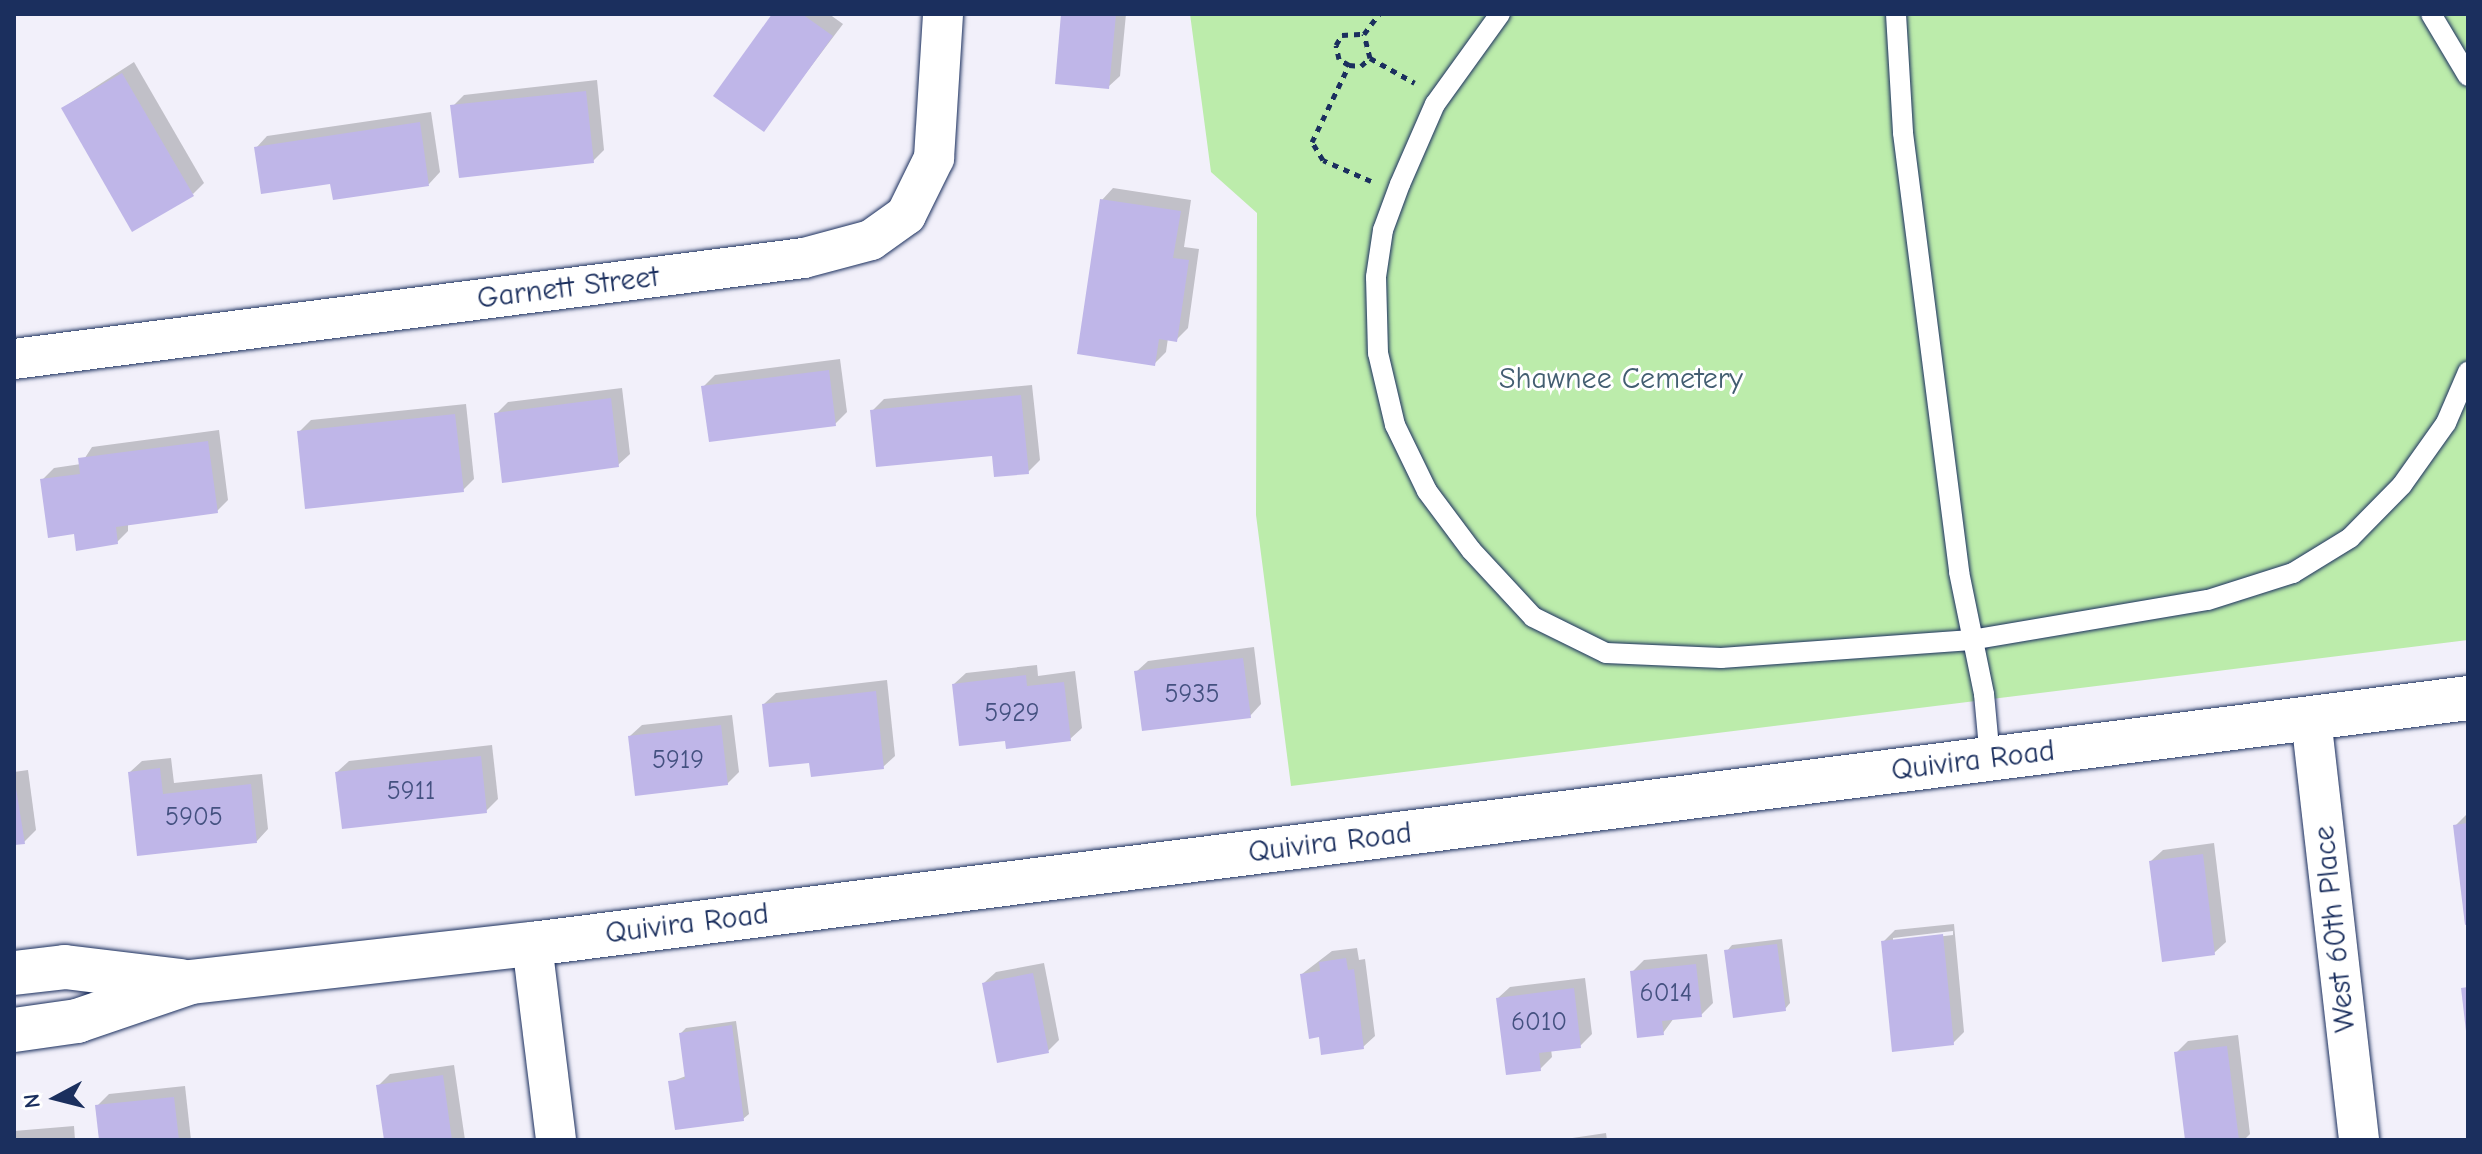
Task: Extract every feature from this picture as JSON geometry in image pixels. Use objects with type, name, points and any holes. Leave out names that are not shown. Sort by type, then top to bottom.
[{"type":"main road","name":"Quivira Road","points":[[14,1030],[77,1021],[191,982],[532,944],[2468,698]]},
{"type":"main road","name":"Quivira Road","points":[[14,973],[65,967],[191,982]]},
{"type":"street","name":"Garnett Street","points":[[14,359],[804,258],[871,240],[906,215],[934,158],[943,14]]},
{"type":"street","name":"West 60th Place","points":[[2311,718],[2359,1140]]},
{"type":"street","points":[[532,944],[556,1140]]},
{"type":"lane","points":[[1500,14],[1440,97],[1383,230],[1376,277],[1378,353],[1395,425],[1427,491],[1533,617],[1606,653],[1721,658],[1971,640],[2208,600],[2293,573],[2350,538],[2402,485],[2446,423],[2468,372]]},
{"type":"lane","points":[[1896,14],[1903,133],[1971,640],[1984,694],[1990,759]]},
{"type":"lane","points":[[2431,14],[2468,76]]},
{"type":"path","points":[[1364,34],[1379,14]]},
{"type":"path","points":[[1364,34],[1370,58],[1440,97]]},
{"type":"path","points":[[1364,34],[1342,35],[1336,45],[1339,59],[1349,65],[1361,66],[1370,58]]},
{"type":"path","points":[[1349,65],[1312,142],[1314,151],[1323,160],[1397,192]]},
{"type":"green space","name":"Shawnee Cemetery","points":[[1190,14],[2468,14],[2468,640],[1291,786],[1256,515],[1257,213],[1211,172]]},
{"type":"building","points":[[772,14],[802,14],[833,36],[764,132],[713,96]]},
{"type":"building","points":[[1061,14],[1116,14],[1109,89],[1055,84]]},
{"type":"building","points":[[122,73],[194,196],[132,232],[61,108]]},
{"type":"building","points":[[586,91],[594,163],[459,178],[450,105]]},
{"type":"building","points":[[420,122],[429,186],[333,200],[330,184],[261,194],[254,147]]},
{"type":"building","points":[[1100,199],[1181,211],[1173,258],[1189,260],[1177,342],[1159,339],[1155,366],[1077,354]]},
{"type":"building","points":[[829,370],[836,426],[709,442],[701,386]]},
{"type":"building","points":[[1021,395],[1029,474],[994,477],[992,456],[876,467],[870,410]]},
{"type":"building","points":[[611,398],[619,467],[502,483],[494,413]]},
{"type":"building","points":[[455,414],[464,492],[305,509],[297,431]]},
{"type":"building","points":[[208,441],[218,513],[116,527],[118,544],[76,551],[74,534],[48,538],[40,479],[80,474],[78,458]]},
{"type":"building","points":[[1243,658],[1251,718],[1142,731],[1134,671]]},
{"type":"building","points":[[1026,675],[1027,686],[1064,682],[1071,741],[1006,749],[1005,741],[959,746],[952,684]]},
{"type":"building","points":[[876,691],[884,769],[811,777],[809,763],[769,767],[762,704]]},
{"type":"building","points":[[721,725],[728,785],[635,796],[628,736]]},
{"type":"building","points":[[481,756],[487,813],[342,829],[335,772]]},
{"type":"building","points":[[160,768],[163,794],[251,784],[257,843],[137,856],[128,772]]},
{"type":"building","points":[[14,776],[25,844],[14,845]]},
{"type":"building","points":[[2468,823],[2468,924],[2465,925],[2453,825]]},
{"type":"building","points":[[2203,854],[2215,955],[2162,962],[2149,861]]},
{"type":"building","points":[[1943,934],[1954,1045],[1892,1052],[1881,941]]},
{"type":"building","points":[[1777,944],[1786,1011],[1733,1018],[1724,950]]},
{"type":"building","points":[[1346,958],[1348,970],[1354,969],[1364,1049],[1321,1055],[1319,1037],[1309,1039],[1300,974],[1320,971],[1319,962]]},
{"type":"building","points":[[1696,964],[1702,1017],[1662,1021],[1664,1035],[1637,1038],[1630,971]]},
{"type":"building","points":[[1033,973],[1049,1053],[997,1063],[982,983]]},
{"type":"building","points":[[2468,987],[2468,1030],[2466,1031],[2461,988]]},
{"type":"building","points":[[1574,988],[1581,1048],[1539,1053],[1541,1071],[1506,1075],[1496,998]]},
{"type":"building","points":[[732,1025],[744,1121],[675,1130],[668,1081],[685,1079],[679,1033]]},
{"type":"building","points":[[2227,1046],[2239,1140],[2185,1140],[2174,1052]]},
{"type":"building","points":[[443,1075],[452,1140],[384,1140],[376,1085]]},
{"type":"building","points":[[174,1097],[179,1140],[99,1140],[95,1105]]}]
